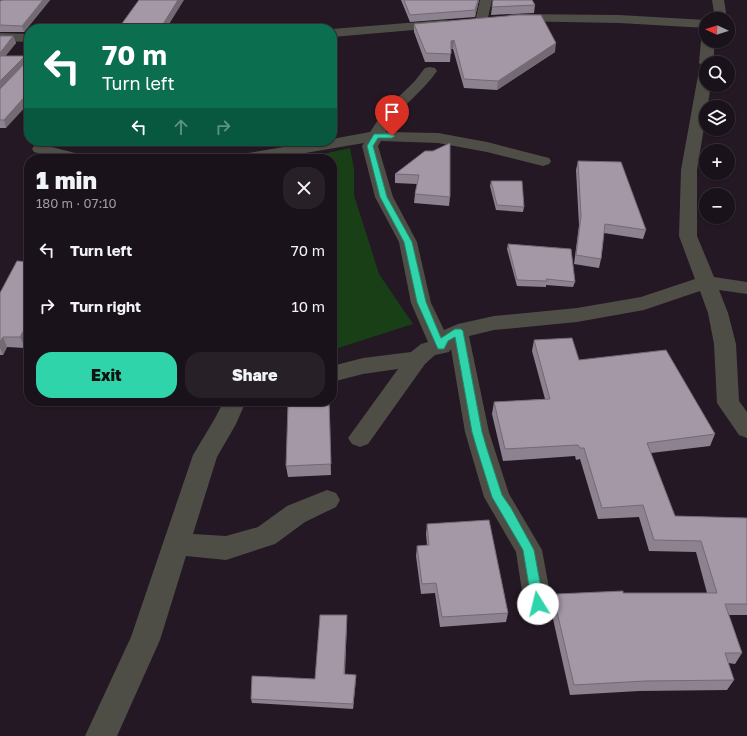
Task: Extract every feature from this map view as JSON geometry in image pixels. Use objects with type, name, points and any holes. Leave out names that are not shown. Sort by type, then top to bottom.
[{"type":"street","points":[[469,23],[486,0]]},
{"type":"street","points":[[718,0],[720,12]]},
{"type":"street","points":[[337,33],[517,18],[603,19],[699,24]]},
{"type":"street","points":[[0,37],[24,38]]},
{"type":"street","points":[[430,71],[419,85],[389,114],[370,146],[384,197],[408,242],[422,302],[450,339],[497,497],[507,511],[529,550],[538,604]]},
{"type":"street","points":[[703,92],[689,170],[688,236],[718,313],[725,344],[728,403],[747,429]]},
{"type":"street","points":[[337,143],[376,136],[438,138],[487,147],[543,161]]},
{"type":"street","points":[[271,154],[318,146]]},
{"type":"street","points":[[40,149],[60,154]]},
{"type":"street","points":[[360,438],[417,359],[429,349],[450,339],[494,323],[577,315],[644,303],[706,282],[747,288]]},
{"type":"street","points":[[337,373],[363,366],[417,359]]},
{"type":"street","points":[[101,736],[145,640],[205,455],[224,424],[233,406]]},
{"type":"street","points":[[177,544],[226,548],[266,536],[296,514],[327,500]]},
{"type":"green space","points":[[350,148],[354,169],[354,195],[379,274],[413,324],[337,348],[337,154],[323,154]]},
{"type":"building","points":[[43,0],[22,26],[0,25],[0,1]]},
{"type":"building","points":[[139,0],[178,0],[163,24],[122,24]]},
{"type":"building","points":[[404,0],[478,0],[475,10],[410,15]]},
{"type":"building","points":[[493,0],[532,0],[535,5],[492,7]]},
{"type":"building","points":[[518,15],[541,15],[556,43],[498,81],[464,79],[454,40],[451,41],[451,54],[426,53],[414,24]]},
{"type":"building","points":[[0,36],[13,36],[0,53]]},
{"type":"building","points":[[0,56],[24,56],[24,57],[0,81]]},
{"type":"building","points":[[24,64],[24,98],[4,120],[0,120],[0,89]]},
{"type":"building","points":[[450,143],[450,197],[415,194],[419,175],[395,174],[425,151],[433,151]]},
{"type":"building","points":[[578,161],[621,162],[646,230],[605,224],[601,259],[576,255],[581,216]]},
{"type":"building","points":[[491,181],[522,181],[524,207],[497,205]]},
{"type":"building","points":[[508,244],[571,249],[575,282],[546,279],[547,281],[517,280]]},
{"type":"building","points":[[17,261],[24,262],[24,330],[20,337],[3,337],[0,342],[0,293]]},
{"type":"building","points":[[572,338],[579,360],[666,350],[715,434],[647,443],[675,516],[747,518],[747,604],[725,604],[742,653],[725,653],[734,680],[645,681],[574,685],[554,599],[557,594],[623,591],[623,593],[717,593],[701,541],[654,540],[643,505],[602,508],[584,448],[580,448],[578,445],[505,449],[494,402],[550,399],[534,340]]},
{"type":"building","points":[[288,406],[329,406],[331,464],[286,466]]},
{"type":"building","points":[[489,520],[508,613],[442,617],[436,583],[422,584],[417,546],[429,545],[427,524]]},
{"type":"building","points":[[320,615],[347,615],[344,674],[356,675],[353,704],[251,699],[252,676],[315,679]]},
{"type":"route","points":[[392,136],[376,136],[370,146],[384,197],[408,242],[422,302],[441,347],[445,339],[458,331],[477,432],[497,497],[507,511],[529,550],[538,604]]}]
